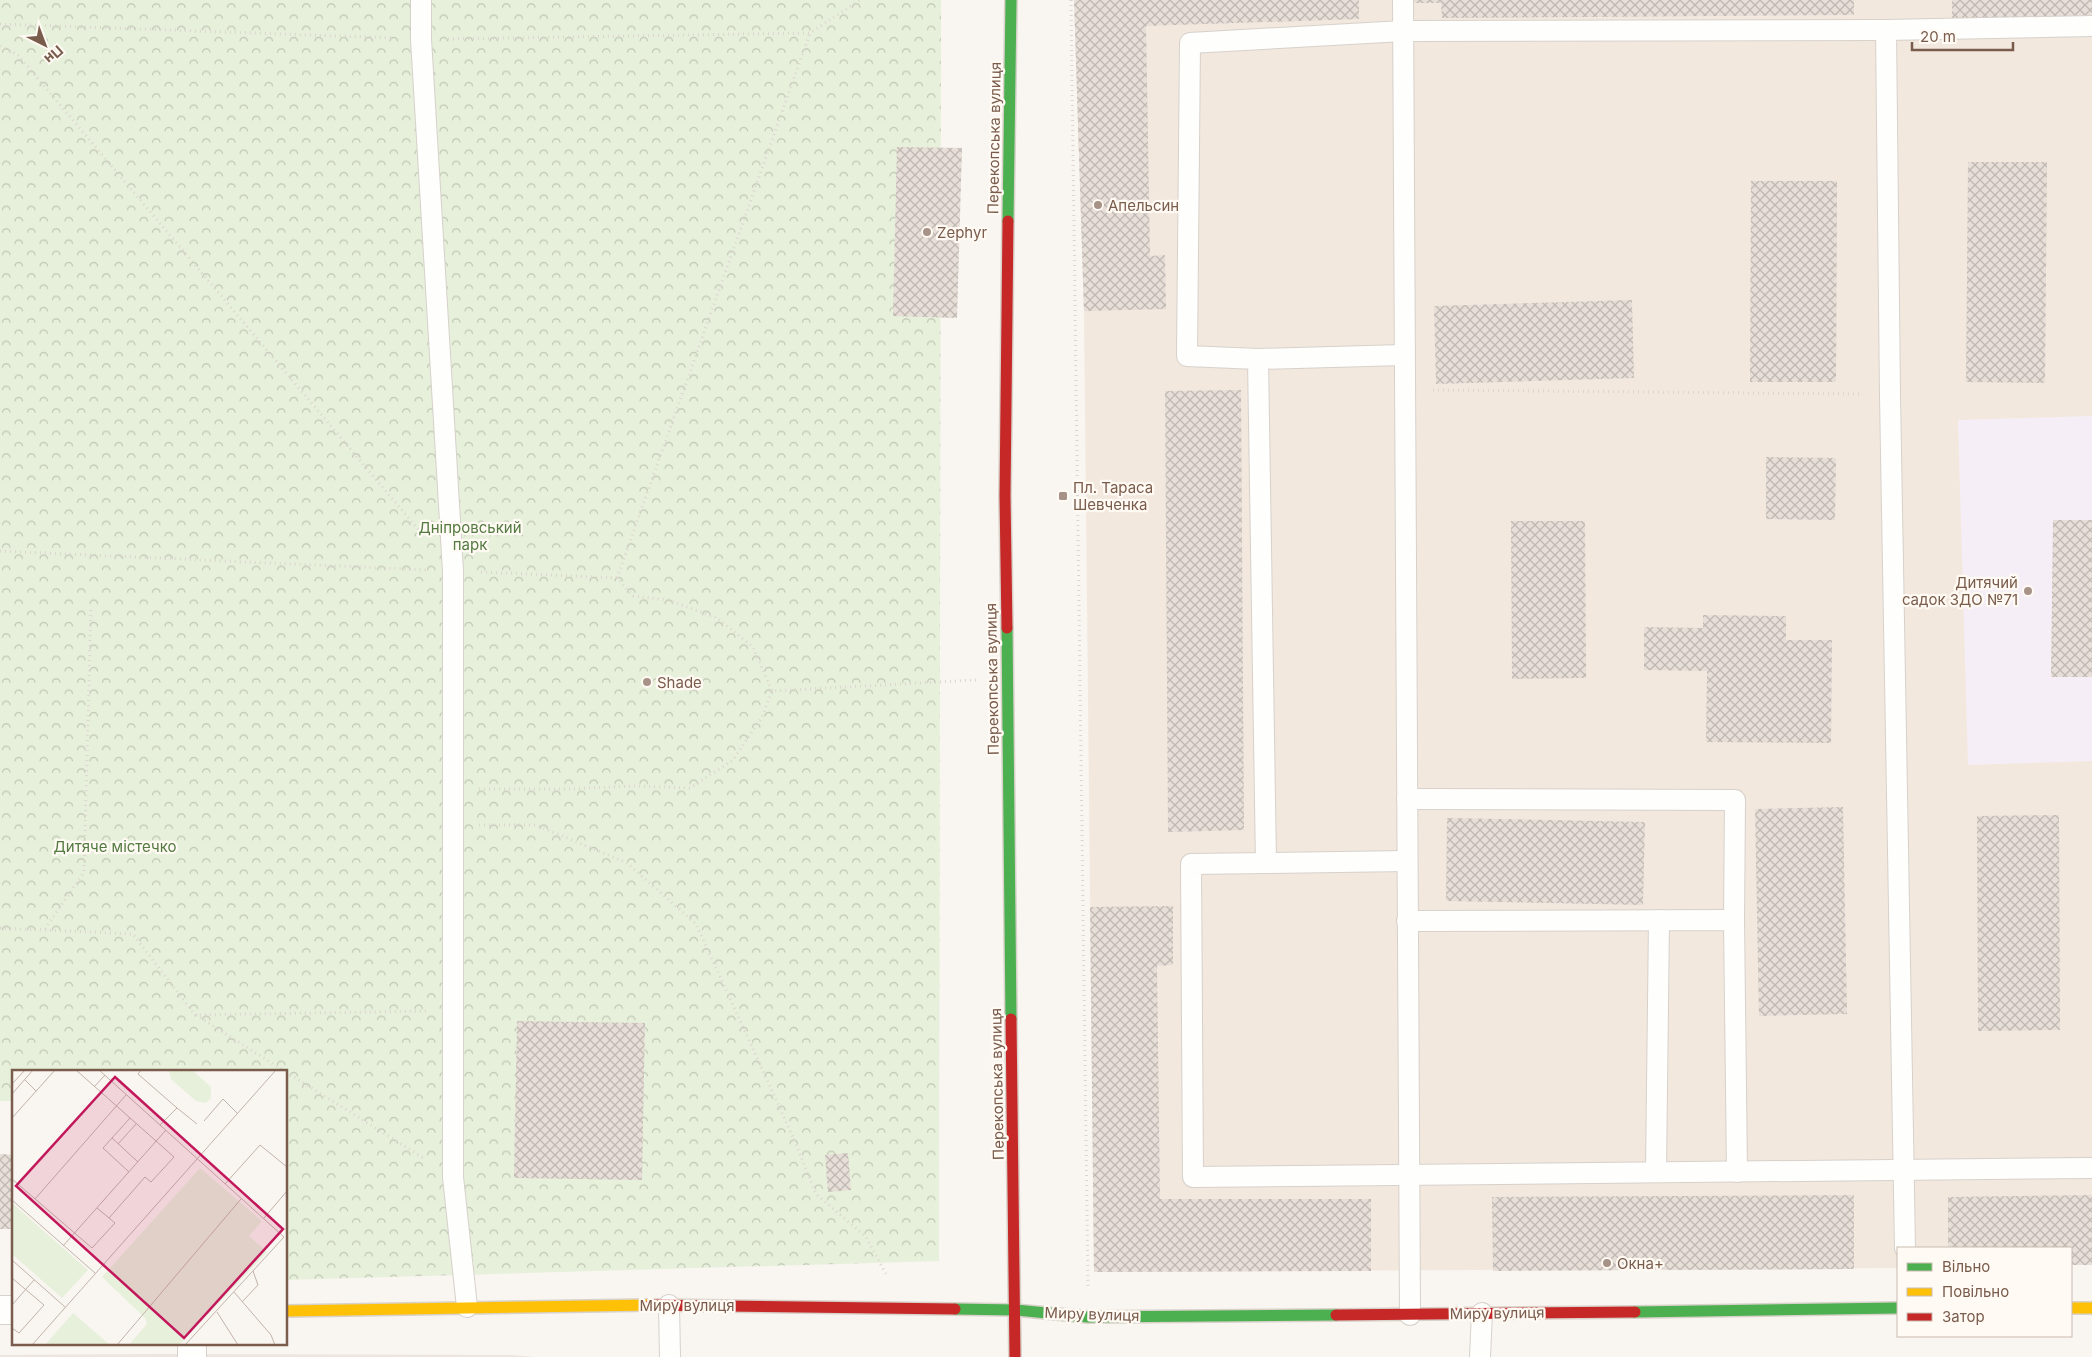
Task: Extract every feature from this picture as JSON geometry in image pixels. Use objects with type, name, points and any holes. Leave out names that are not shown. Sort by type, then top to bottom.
[{"type":"street","name":"Перекопська вулиця","points":[[1011,0],[1005,496],[1015,1357]]},
{"type":"street","name":"Миру вулиця","points":[[288,1311],[668,1305],[904,1307],[946,1310],[1015,1310],[1088,1316],[1410,1315],[1897,1308]]},
{"type":"street","points":[[2072,1308],[2092,1308]]},
{"type":"street","points":[[192,1344],[192,1357]]},
{"type":"lane","points":[[421,0],[422,49],[453,571],[453,1177],[467,1307]]},
{"type":"lane","points":[[1403,0],[1403,355],[1410,1315]]},
{"type":"lane","points":[[1403,355],[1258,358],[1187,356],[1190,44],[1403,31],[1886,30],[2092,26]]},
{"type":"lane","points":[[1886,30],[1890,395],[1905,1247]]},
{"type":"lane","points":[[1258,358],[1266,863]]},
{"type":"lane","points":[[1407,798],[1735,800],[1734,920],[1737,1172]]},
{"type":"lane","points":[[1407,861],[1191,864],[1194,1177],[2092,1168]]},
{"type":"lane","points":[[1656,1172],[1658,920]]},
{"type":"lane","points":[[1407,921],[1734,920]]},
{"type":"lane","points":[[668,1305],[670,1357]]},
{"type":"lane","points":[[1480,1357],[1482,1313]]},
{"type":"path","points":[[1071,0],[1088,1316]]},
{"type":"path","points":[[617,578],[810,33]]},
{"type":"path","points":[[0,46],[18,55],[453,571]]},
{"type":"path","points":[[1404,390],[1890,395]]},
{"type":"path","points":[[0,550],[617,578],[633,596],[668,600],[718,618],[753,647],[772,691],[762,717],[733,760],[690,788],[633,786],[568,789],[454,789]]},
{"type":"path","points":[[44,930],[84,872],[91,606]]},
{"type":"path","points":[[772,691],[1007,678]]},
{"type":"path","points":[[454,825],[536,825],[627,863],[696,924],[793,1137],[816,1194],[866,1237],[904,1307]]},
{"type":"path","points":[[0,928],[133,934],[195,1015],[283,1070]]},
{"type":"path","points":[[195,1015],[454,1010]]},
{"type":"path","points":[[288,1073],[453,1177]]},
{"type":"shaded area","points":[[1074,0],[2092,0],[2092,1265],[2072,1265],[2072,1247],[1897,1247],[1897,1268],[1094,1272],[1084,311]]},
{"type":"shaded area","name":"Дитячий садок ЗДО №71","points":[[2092,416],[2092,761],[1968,765],[1958,420]]},
{"type":"shaded area","points":[[0,1355],[511,1355],[534,1357],[0,1357]]},
{"type":"green space","name":"Дніпровський парк","points":[[0,0],[941,0],[939,1261],[288,1280],[288,1070],[12,1070],[12,1101],[0,1101]]},
{"type":"building","points":[[1074,0],[1359,0],[1359,19],[1146,26],[1150,256],[1165,255],[1166,309],[1084,311]]},
{"type":"building","points":[[1408,0],[1854,0],[1854,15],[1442,18],[1441,3],[1408,3]]},
{"type":"building","points":[[1952,0],[2092,0],[2092,15],[1952,20]]},
{"type":"building","name":"Zephyr","points":[[897,147],[962,148],[957,318],[893,316]]},
{"type":"building","points":[[1968,162],[2047,162],[2045,383],[1966,382]]},
{"type":"building","points":[[1751,181],[1837,181],[1836,382],[1750,382]]},
{"type":"building","points":[[1632,300],[1634,378],[1436,384],[1434,306]]},
{"type":"building","points":[[1241,390],[1244,830],[1168,832],[1165,391]]},
{"type":"building","points":[[1766,457],[1836,458],[1835,520],[1766,519]]},
{"type":"building","points":[[2053,520],[2092,520],[2092,677],[2051,677]]},
{"type":"building","points":[[1511,521],[1585,521],[1586,678],[1512,679]]},
{"type":"building","points":[[1703,615],[1786,616],[1786,640],[1832,640],[1831,743],[1706,742],[1707,671],[1644,670],[1644,627],[1703,628]]},
{"type":"building","points":[[1843,807],[1847,1014],[1759,1016],[1755,809]]},
{"type":"building","points":[[2059,815],[2060,1030],[1978,1031],[1977,816]]},
{"type":"building","points":[[1447,818],[1645,822],[1643,905],[1446,901]]},
{"type":"building","points":[[1173,906],[1173,965],[1157,966],[1160,1199],[1371,1199],[1371,1271],[1094,1272],[1090,907]]},
{"type":"building","points":[[517,1021],[645,1023],[642,1180],[514,1178]]},
{"type":"building","points":[[848,1153],[851,1190],[828,1192],[825,1155]]},
{"type":"building","points":[[0,1154],[12,1155],[12,1229],[0,1229]]},
{"type":"building","points":[[1854,1195],[1854,1269],[1493,1271],[1492,1197]]},
{"type":"building","points":[[2092,1195],[2092,1265],[2072,1265],[2072,1247],[1948,1247],[1948,1197]]},
{"type":"traffic: fast","points":[[1008,221],[1011,0]]},
{"type":"traffic: fast","points":[[1007,628],[1011,1019]]},
{"type":"traffic: fast","points":[[1635,1312],[1897,1308]]},
{"type":"traffic: fast","points":[[955,1309],[1015,1310],[1088,1317],[1336,1315]]},
{"type":"traffic: slow","points":[[288,1311],[650,1305]]},
{"type":"traffic: slow","points":[[2072,1308],[2092,1308]]},
{"type":"traffic: jam","points":[[1007,628],[1005,496],[1008,221]]},
{"type":"traffic: jam","points":[[1011,1019],[1015,1357]]},
{"type":"traffic: jam","points":[[650,1305],[955,1309]]},
{"type":"traffic: jam","points":[[1336,1315],[1635,1312]]},
{"type":"place","name":"Апельсин","points":[[1098,205]]},
{"type":"place","name":"Zephyr","points":[[927,232]]},
{"type":"place","name":"Пл. Тараса Шевченка","points":[[1063,496]]},
{"type":"place","name":"Дитячий садок ЗДО №71","points":[[2028,591]]},
{"type":"place","name":"Shade","points":[[647,682]]},
{"type":"place","name":"Окна+","points":[[1607,1263]]},
{"type":"park label","name":"Дитяче містечко","points":[[115,846]]}]
